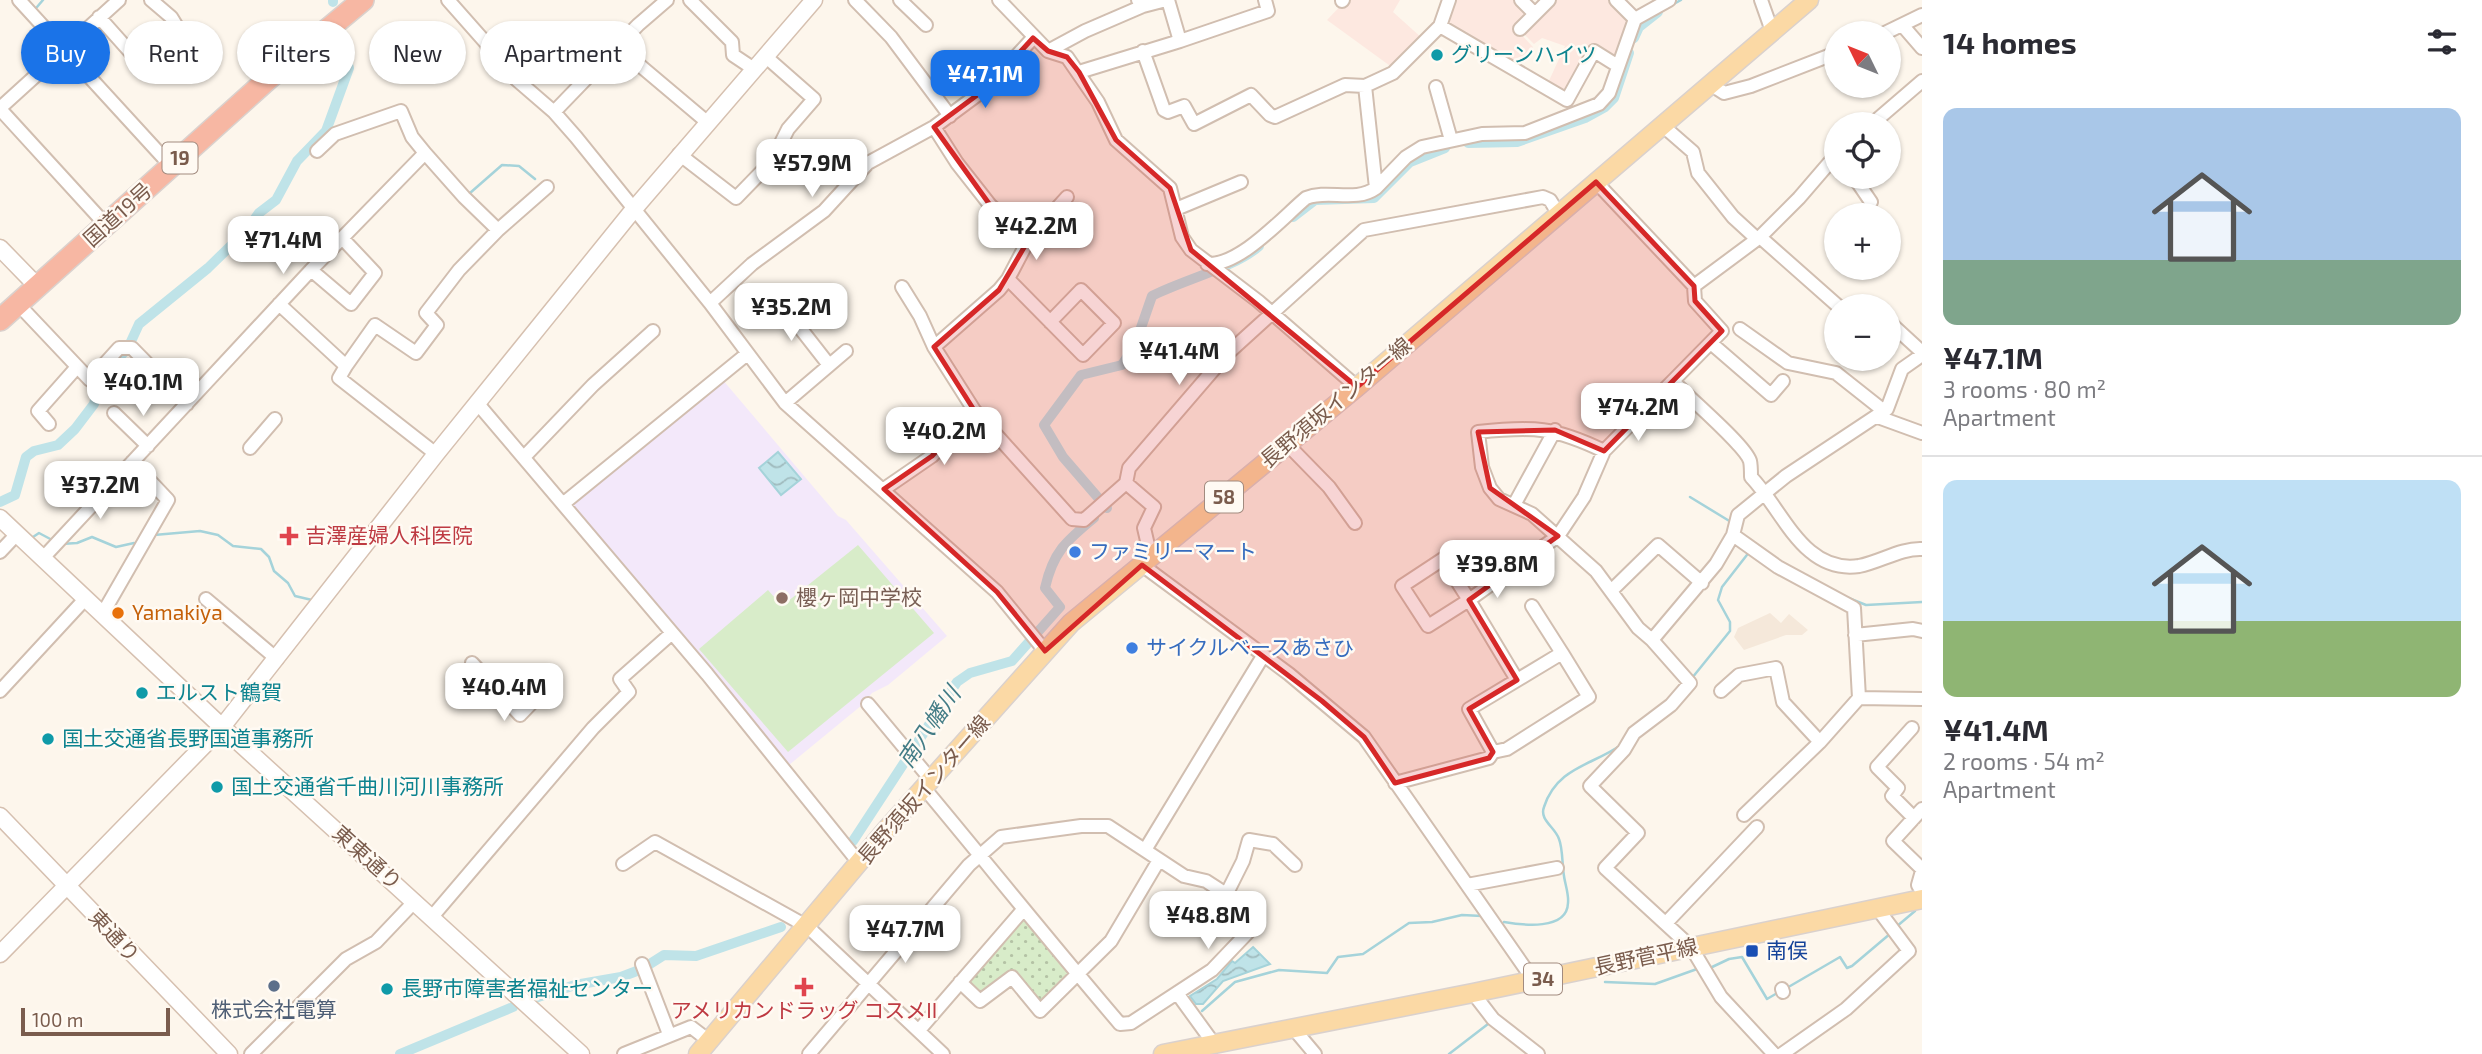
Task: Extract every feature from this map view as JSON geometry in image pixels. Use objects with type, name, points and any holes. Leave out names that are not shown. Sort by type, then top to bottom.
[{"type":"highway","name":"国道19号","points":[[0,320],[268,79],[363,0]]},
{"type":"main road","name":"長野須坂インター線","points":[[703,1047],[929,785],[1038,641],[1071,624],[1288,445],[1809,0]]},
{"type":"main road","name":"長野菅平線","points":[[1163,1054],[1534,981],[1922,899]]},
{"type":"street","points":[[19,0],[38,21]]},
{"type":"street","points":[[95,21],[120,0]]},
{"type":"street","points":[[99,17],[140,63],[182,35],[171,17],[151,0]]},
{"type":"street","points":[[447,0],[485,43],[495,61],[554,112],[710,303],[785,403],[807,426],[884,489],[997,592],[1038,641]]},
{"type":"street","points":[[690,0],[732,43],[733,55],[754,69]]},
{"type":"street","points":[[0,954],[222,727],[436,454],[634,209],[814,0]]},
{"type":"street","points":[[855,0],[891,37],[950,116]]},
{"type":"street","points":[[900,0],[926,25]]},
{"type":"street","points":[[999,0],[1048,51],[1067,57],[1079,72],[1116,139],[1132,157],[1162,178],[1170,188],[1182,237],[1212,267],[1357,387]]},
{"type":"street","points":[[1048,51],[1140,3],[1167,0],[1180,41]]},
{"type":"street","points":[[1079,72],[1268,11],[1265,0]]},
{"type":"street","points":[[1143,51],[1164,110],[1168,112],[1184,106],[1194,124],[1251,95],[1269,115],[1275,117],[1345,85],[1364,86],[1393,73],[1440,26],[1450,0]]},
{"type":"street","points":[[1521,0],[1535,14]]},
{"type":"street","points":[[1520,29],[1549,0]]},
{"type":"street","points":[[1616,0],[1634,19]]},
{"type":"street","points":[[1212,267],[1241,254],[1306,198],[1317,193],[1360,195],[1376,188],[1406,157],[1422,147],[1482,134],[1525,133],[1586,111],[1609,93],[1634,19],[1669,0]]},
{"type":"street","points":[[1761,0],[1772,31]]},
{"type":"street","points":[[643,21],[662,1]]},
{"type":"street","points":[[1922,15],[1903,26],[1922,48]]},
{"type":"street","points":[[1440,26],[1567,100],[1594,51],[1618,66]]},
{"type":"street","points":[[710,303],[752,264],[824,211],[868,163],[934,127],[988,87],[1033,38]]},
{"type":"street","points":[[679,155],[736,198],[772,161],[788,129],[814,99],[765,56]]},
{"type":"street","points":[[1710,84],[1724,93],[1738,90],[1824,58]]},
{"type":"street","points":[[646,71],[707,122]]},
{"type":"street","points":[[1886,112],[1922,81]]},
{"type":"street","points":[[27,84],[0,109],[106,225]]},
{"type":"street","points":[[96,84],[170,166]]},
{"type":"street","points":[[554,112],[582,84]]},
{"type":"street","points":[[1364,86],[1376,188]]},
{"type":"street","points":[[1434,88],[1451,140]]},
{"type":"street","points":[[317,145],[335,134],[401,111],[412,137],[464,197],[498,230]]},
{"type":"street","points":[[1662,125],[1693,152],[1698,173],[1733,217],[1824,294]]},
{"type":"street","points":[[934,127],[957,163],[990,205],[1029,239]]},
{"type":"street","points":[[43,558],[310,270],[425,152]]},
{"type":"street","points":[[1695,286],[1758,238],[1824,169]]},
{"type":"street","points":[[1175,209],[1241,182]]},
{"type":"street","points":[[1517,680],[1469,600],[1443,559],[1402,586],[1428,626],[1469,600],[1558,536],[1584,497],[1604,451],[1722,331],[1695,301],[1695,286],[1596,182]]},
{"type":"street","points":[[436,454],[339,378],[375,325],[416,352],[437,325],[426,313],[459,270],[498,230],[547,187]]},
{"type":"street","points":[[1862,189],[1871,202]]},
{"type":"street","points":[[934,348],[1008,279],[1029,239],[1067,197]]},
{"type":"street","points":[[902,287],[920,316],[934,348],[974,410],[1072,519],[1084,520],[1126,483],[1129,468],[1227,355],[1364,230],[1542,197],[1550,200],[1558,213]]},
{"type":"street","points":[[310,270],[351,304],[375,273],[342,238]]},
{"type":"street","points":[[0,248],[38,287]]},
{"type":"street","points":[[1008,279],[1050,322],[1083,355],[1114,323],[1082,290],[1050,322]]},
{"type":"street","points":[[779,301],[829,365]]},
{"type":"street","points":[[18,304],[90,380],[119,348],[129,348],[187,404]]},
{"type":"street","points":[[279,304],[346,366]]},
{"type":"street","points":[[1740,329],[1788,363],[1836,373],[1881,414],[1922,433]]},
{"type":"street","points":[[525,456],[593,385],[653,331]]},
{"type":"street","points":[[1652,640],[1702,583],[1732,535],[1738,515],[1804,463],[1881,414],[1902,369],[1922,353],[1901,333]]},
{"type":"street","points":[[1712,344],[1771,395],[1783,381]]},
{"type":"street","points":[[785,403],[846,351]]},
{"type":"street","points":[[564,503],[747,354]]},
{"type":"street","points":[[49,424],[38,411],[77,367]]},
{"type":"street","points":[[1674,382],[1724,432],[1737,440],[1750,461],[1751,477],[1812,555],[1840,565],[1874,563],[1905,551],[1922,549]]},
{"type":"street","points":[[478,404],[525,456],[860,863]]},
{"type":"street","points":[[884,489],[932,456],[974,410]]},
{"type":"street","points":[[114,413],[148,446]]},
{"type":"street","points":[[250,448],[275,419]]},
{"type":"street","points":[[1604,451],[1555,430],[1535,428],[1478,432],[1482,467],[1490,488],[1499,499],[1532,514],[1597,571],[1638,628],[1690,683],[1689,688],[1671,705],[1644,723],[1590,786],[1638,832],[1605,868],[1667,922],[1691,947],[1721,997],[1774,1054]]},
{"type":"street","points":[[1514,505],[1555,430]]},
{"type":"street","points":[[1288,445],[1329,487],[1355,523]]},
{"type":"street","points":[[103,613],[168,500],[132,462]]},
{"type":"street","points":[[1126,483],[1154,507],[1144,528],[1146,561],[1364,737],[1534,981]]},
{"type":"street","name":"東東通り","points":[[0,518],[222,727],[581,1054]]},
{"type":"street","points":[[0,552],[17,534]]},
{"type":"street","points":[[1732,535],[1751,549],[1854,608],[1859,698],[1819,742],[1744,815]]},
{"type":"street","points":[[1611,592],[1658,545],[1702,583]]},
{"type":"street","points":[[0,691],[86,598]]},
{"type":"street","points":[[206,599],[277,659]]},
{"type":"street","points":[[1395,783],[1489,758],[1493,752],[1507,749],[1589,696],[1532,606]]},
{"type":"street","points":[[1855,635],[1913,629],[1922,631]]},
{"type":"street","points":[[431,918],[593,728],[629,692],[620,679],[672,633]]},
{"type":"street","points":[[1493,752],[1469,709],[1562,653]]},
{"type":"street","points":[[1145,850],[1263,656]]},
{"type":"street","points":[[472,663],[520,715],[544,690]]},
{"type":"street","points":[[1721,691],[1739,675],[1776,668],[1783,702],[1819,742]]},
{"type":"street","points":[[1859,698],[1922,699]]},
{"type":"street","points":[[809,1054],[980,855],[1001,837],[1081,826],[1108,826],[1184,876],[1206,881],[1226,895],[1253,927],[1212,970],[1125,1026],[1120,1024],[1023,910],[980,855],[929,785],[911,752],[868,704]]},
{"type":"street","points":[[1912,729],[1877,767],[1898,788],[1892,796],[1918,814],[1893,841],[1922,870],[1918,885],[1922,892]]},
{"type":"street","name":"東通り","points":[[0,816],[229,1054]]},
{"type":"street","points":[[1667,922],[1757,828]]},
{"type":"street","points":[[1226,895],[1243,861],[1249,840],[1273,844],[1295,865]]},
{"type":"street","points":[[623,864],[655,842],[808,927],[920,1029],[943,1054]]},
{"type":"street","points":[[960,982],[980,1001],[1012,977],[1041,1011],[1079,976],[1111,941],[1159,860]]},
{"type":"street","points":[[1467,885],[1557,868]]},
{"type":"street","points":[[251,1054],[346,959],[376,942],[415,901]]},
{"type":"street","points":[[1782,1054],[1846,1009],[1909,951],[1877,908]]},
{"type":"street","points":[[920,1029],[1023,910]]},
{"type":"street","points":[[643,968],[669,1034]]},
{"type":"street","points":[[1177,993],[1214,1044]]},
{"type":"street","points":[[1473,993],[1493,1019],[1538,1054]]},
{"type":"street","points":[[624,1054],[691,1027],[703,1047]]},
{"type":"street","points":[[1294,1029],[1315,1054]]},
{"type":"highlighted area","points":[[1033,38],[1048,51],[1067,57],[1079,72],[1116,140],[1170,188],[1191,250],[1357,387],[1596,182],[1694,286],[1695,301],[1722,331],[1604,451],[1555,430],[1478,432],[1490,488],[1558,536],[1469,600],[1517,680],[1469,709],[1493,752],[1489,758],[1395,783],[1364,737],[1322,701],[1142,565],[1045,651],[997,592],[884,489],[932,456],[974,410],[934,347],[999,290],[1029,239],[990,205],[934,127],[988,87]]},
{"type":"shaded area","points":[[1346,0],[1400,0],[1393,12],[1423,39],[1393,68],[1327,20]]},
{"type":"shaded area","points":[[1454,0],[1516,0],[1529,14],[1516,29],[1533,47],[1518,69],[1445,25]]},
{"type":"shaded area","points":[[1552,0],[1612,0],[1630,21],[1614,58],[1594,45],[1565,94],[1547,85],[1565,46],[1542,38],[1534,44],[1521,31]]},
{"type":"shaded area","name":"櫻ヶ岡中学校","points":[[722,379],[838,516],[846,520],[947,636],[888,685],[872,693],[862,705],[789,765],[571,502]]},
{"type":"shaded area","points":[[1770,613],[1781,623],[1789,614],[1808,630],[1802,635],[1786,635],[1744,650],[1734,637],[1738,628]]},
{"type":"green space","points":[[858,545],[934,633],[788,752],[699,649],[768,590],[782,606]]},
{"type":"green space","points":[[1022,917],[1073,977],[1042,1005],[1014,970],[982,995],[966,980]]},
{"type":"water","points":[[778,452],[801,479],[781,495],[759,468]]},
{"type":"water","points":[[1253,947],[1270,964],[1223,981],[1203,1004],[1196,1004],[1190,996],[1217,979],[1232,961],[1235,963]]},
{"type":"waterway","points":[[37,7],[43,0]]},
{"type":"waterway","points":[[1672,5],[1681,0]]},
{"type":"waterway","name":"南八幡川","points":[[1634,38],[1639,27],[1658,12]]},
{"type":"waterway","name":"南八幡川","points":[[1468,143],[1517,142],[1585,118],[1605,107],[1614,98],[1629,53]]},
{"type":"waterway","points":[[0,502],[15,495],[26,457],[34,451],[58,445],[75,429],[94,404],[100,378],[128,348],[139,324],[208,268],[247,230],[259,213],[276,200],[297,161],[326,131],[343,84]]},
{"type":"waterway","name":"南八幡川","points":[[1293,217],[1315,200],[1374,198],[1410,162],[1445,148]]},
{"type":"waterway","points":[[470,193],[502,165],[519,166],[535,179]]},
{"type":"waterway","name":"南八幡川","points":[[1107,508],[1063,457],[1044,425],[1081,375],[1122,365],[1135,345],[1152,296],[1223,267],[1259,246]]},
{"type":"waterway","points":[[1690,497],[1731,522]]},
{"type":"waterway","name":"南八幡川","points":[[853,841],[957,682],[970,673],[1012,661],[1060,607],[1045,588],[1052,565],[1068,541],[1094,518]]},
{"type":"waterway","points":[[154,535],[200,531],[218,535],[233,546],[261,549],[269,557],[274,571],[288,583],[295,596],[312,600]]},
{"type":"waterway","points":[[30,539],[39,533],[54,541]]},
{"type":"waterway","points":[[61,544],[77,543],[92,537],[116,547],[134,543]]},
{"type":"waterway","points":[[1692,678],[1730,631],[1730,622],[1718,600],[1722,587],[1750,551]]},
{"type":"waterway","points":[[1794,569],[1810,578]]},
{"type":"waterway","points":[[1846,597],[1866,605],[1922,602]]},
{"type":"waterway","points":[[1504,922],[1542,924],[1552,922],[1566,912],[1568,896],[1560,843],[1545,820],[1544,807],[1550,794],[1567,775],[1621,745]]},
{"type":"waterway","points":[[1896,927],[1915,911]]},
{"type":"waterway","points":[[1202,1011],[1235,982],[1279,970],[1327,973],[1338,957],[1363,954],[1409,923],[1432,922],[1462,915],[1482,916]]},
{"type":"waterway","name":"南八幡川","points":[[532,999],[575,985],[621,977],[642,969],[664,955],[696,956],[781,927]]},
{"type":"waterway","points":[[1785,989],[1840,957],[1847,968],[1852,966],[1891,933]]},
{"type":"waterway","points":[[1710,968],[1729,959],[1742,957],[1767,999],[1779,992]]},
{"type":"waterway","points":[[1605,982],[1655,984],[1697,969]]},
{"type":"waterway","name":"南八幡川","points":[[400,1054],[513,1007]]},
{"type":"waterway","points":[[1449,1054],[1488,1024]]},
{"type":"place","name":"グリーンハイツ","points":[[1437,55]]},
{"type":"place","name":"吉澤産婦人科医院","points":[[289,536]]},
{"type":"place","name":"ファミリーマート","points":[[1075,552]]},
{"type":"place","name":"櫻ヶ岡中学校","points":[[782,598]]},
{"type":"place","name":"Yamakiya","points":[[118,613]]},
{"type":"place","name":"サイクルベースあさひ","points":[[1132,648]]},
{"type":"place","name":"エルスト鶴賀","points":[[142,693]]},
{"type":"place","name":"国土交通省長野国道事務所","points":[[48,739]]},
{"type":"place","name":"国土交通省千曲川河川事務所","points":[[217,787]]},
{"type":"place","name":"南俣","points":[[1752,951]]},
{"type":"place","name":"株式会社電算","points":[[274,986]]},
{"type":"place","name":"アメリカンドラッグ コスメII","points":[[804,987]]},
{"type":"place","name":"長野市障害者福祉センター","points":[[387,989]]}]
